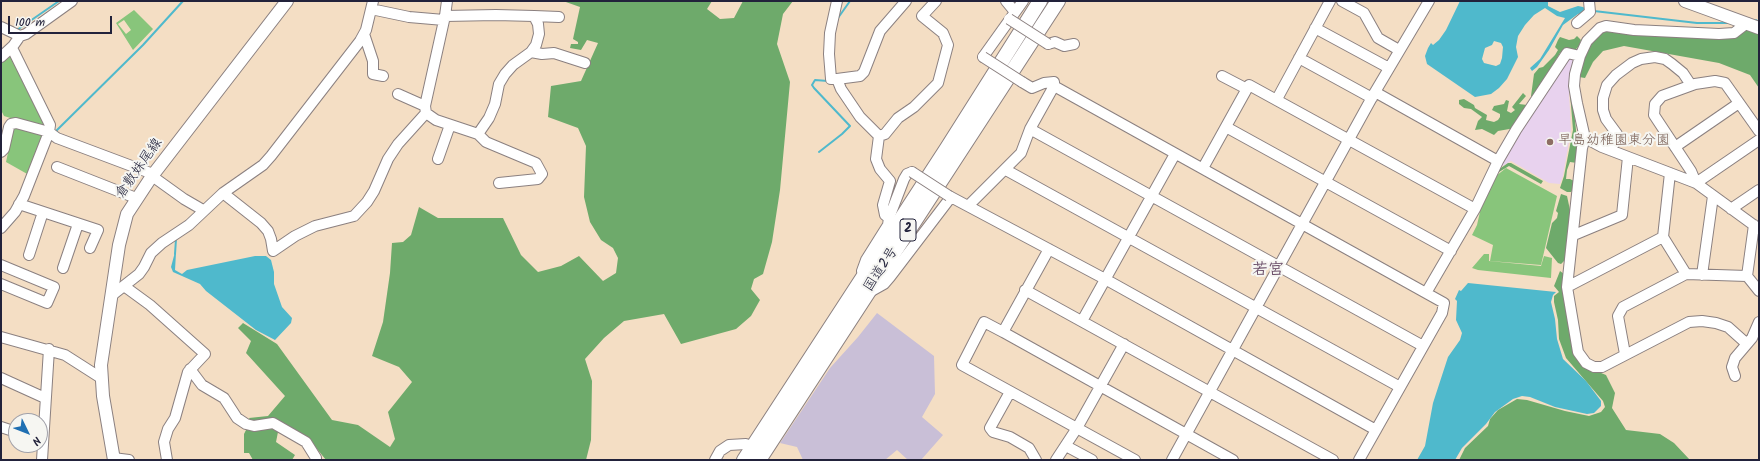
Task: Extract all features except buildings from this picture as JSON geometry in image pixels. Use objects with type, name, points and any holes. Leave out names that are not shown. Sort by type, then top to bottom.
[{"type":"highway","name":"国道2号","points":[[744,460],[947,148],[1040,1]]},
{"type":"highway","name":"国道2号","points":[[759,460],[1058,1]]},
{"type":"main road","name":"倉敷妹尾線","points":[[114,459],[101,378],[102,358],[122,228],[127,214],[136,198],[153,175],[287,1]]},
{"type":"main road","points":[[1685,1],[1759,28]]},
{"type":"street","points":[[10,35],[26,34],[72,1]]},
{"type":"street","points":[[223,193],[261,223],[268,231],[272,239],[273,251],[295,236],[315,226],[354,216],[367,202],[374,191],[388,160],[398,144],[425,110],[445,18],[447,1]]},
{"type":"street","points":[[837,1],[830,33],[829,54],[831,79],[860,76],[864,72],[880,31],[906,1]]},
{"type":"street","points":[[879,136],[885,134],[898,118],[914,107],[938,83],[948,45],[943,33],[922,16],[936,1]]},
{"type":"street","points":[[1006,1],[1012,15],[1048,44],[1055,42],[1064,46],[1074,44]]},
{"type":"street","points":[[1023,1],[983,57],[1032,88],[1044,83],[1054,82],[1054,86],[1444,303],[1442,313],[1359,460]]},
{"type":"street","points":[[1277,99],[1330,1]]},
{"type":"street","points":[[1342,1],[1364,13],[1369,19],[1378,38],[1399,50]]},
{"type":"street","points":[[1172,460],[1388,68],[1429,1]]},
{"type":"street","points":[[111,296],[139,274],[155,249],[189,225],[223,193],[263,165],[354,51],[364,34],[372,5],[409,17],[445,18],[496,15],[559,17]]},
{"type":"street","points":[[1577,23],[1590,7]]},
{"type":"street","points":[[478,134],[489,118],[495,104],[499,84],[505,74],[513,65],[531,52],[536,45],[539,34],[534,16]]},
{"type":"street","points":[[1747,23],[1734,33],[1719,34],[1634,30],[1606,26],[1600,28],[1587,41],[1580,56],[1575,74],[1574,86],[1585,138],[1582,148],[1568,287],[1578,352],[1581,358],[1594,367],[1602,367],[1689,322],[1702,321],[1728,327],[1748,344]]},
{"type":"street","points":[[1315,28],[1388,68]]},
{"type":"street","points":[[364,34],[373,62],[373,74],[383,76]]},
{"type":"street","points":[[1,57],[10,35]]},
{"type":"street","points":[[1,228],[22,205],[51,134],[50,126],[10,35]]},
{"type":"street","points":[[531,52],[542,54],[554,53],[585,63]]},
{"type":"street","points":[[1426,293],[1475,209],[1498,161],[1516,130],[1567,53],[1580,56]]},
{"type":"street","points":[[1610,150],[1617,139],[1616,134],[1606,119],[1603,110],[1603,98],[1607,85],[1616,75],[1632,63],[1642,58],[1655,57],[1666,59],[1683,73],[1692,85]]},
{"type":"street","points":[[1299,58],[1498,161]]},
{"type":"street","points":[[1222,76],[1247,89]]},
{"type":"street","points":[[837,79],[841,89],[860,117],[879,136]]},
{"type":"street","points":[[1696,183],[1691,171],[1654,115],[1654,104],[1662,96],[1692,85],[1715,81],[1724,83],[1759,131]]},
{"type":"street","points":[[1203,168],[1249,85],[1475,209]]},
{"type":"street","points":[[968,206],[1006,170],[1021,153],[1030,129],[1054,86]]},
{"type":"street","points":[[398,94],[425,110],[436,120],[450,126],[478,134],[486,142],[536,163],[542,174],[538,179],[498,182]]},
{"type":"street","points":[[1675,146],[1739,103]]},
{"type":"street","points":[[1,152],[4,148],[8,129],[14,123],[51,134],[153,175],[184,199],[204,210]]},
{"type":"street","points":[[438,159],[450,126]]},
{"type":"street","points":[[1226,127],[1451,251]]},
{"type":"street","points":[[1030,129],[1423,346]]},
{"type":"street","points":[[879,136],[876,159],[880,169],[890,181],[883,206],[885,215],[889,218]]},
{"type":"street","points":[[1585,138],[1610,150],[1696,183],[1756,227],[1748,276],[1759,291]]},
{"type":"street","points":[[1696,183],[1759,140]]},
{"type":"street","points":[[1082,321],[1175,154]]},
{"type":"street","points":[[1574,235],[1622,215],[1628,157]]},
{"type":"street","points":[[57,167],[136,198]]},
{"type":"street","points":[[1006,170],[1400,387]]},
{"type":"street","points":[[862,277],[862,267],[885,231],[904,179],[907,174],[912,172],[950,197],[1105,279],[1376,430]]},
{"type":"street","points":[[1670,173],[1663,236],[1686,274]]},
{"type":"street","points":[[1732,209],[1759,190]]},
{"type":"street","points":[[1702,275],[1713,196]]},
{"type":"street","points":[[867,293],[877,289],[887,281],[950,197]]},
{"type":"street","points":[[22,205],[98,230],[90,248]]},
{"type":"street","points":[[29,254],[43,212]]},
{"type":"street","points":[[63,268],[78,224]]},
{"type":"street","points":[[1568,287],[1663,236]]},
{"type":"street","points":[[1003,332],[1049,249]]},
{"type":"street","points":[[1,265],[54,287],[47,303],[1,284]]},
{"type":"street","points":[[1625,354],[1618,316],[1622,307],[1686,274],[1748,276]]},
{"type":"street","points":[[124,286],[150,305],[205,354],[188,372],[175,418],[168,428],[164,442],[167,460]]},
{"type":"street","points":[[1025,290],[1333,460]]},
{"type":"street","points":[[1136,460],[962,365],[984,322],[1233,460]]},
{"type":"street","points":[[1735,376],[1732,367],[1735,358],[1748,344],[1759,322]]},
{"type":"street","points":[[1,337],[49,349],[65,355],[101,378]]},
{"type":"street","points":[[1049,460],[1061,452],[1077,428],[1124,344]]},
{"type":"street","points":[[44,413],[49,349]]},
{"type":"street","points":[[190,369],[202,385],[224,398],[237,418],[246,424],[254,426],[273,423],[306,442],[316,458]]},
{"type":"street","points":[[1,378],[45,398]]},
{"type":"street","points":[[1010,392],[990,428],[993,432],[1010,436],[1029,448],[1036,460]]},
{"type":"street","points":[[715,460],[720,451],[729,445],[746,444],[753,447]]},
{"type":"street","points":[[1061,452],[1092,460]]},
{"type":"street","points":[[114,459],[129,460]]},
{"type":"shaded area","points":[[1571,58],[1575,61],[1572,91],[1569,92],[1571,130],[1563,176],[1560,184],[1549,183],[1511,161],[1499,167],[1518,131],[1567,59]]},
{"type":"shaded area","points":[[877,313],[934,356],[935,394],[922,417],[943,435],[921,460],[908,460],[897,450],[885,460],[803,460],[797,447],[780,443],[830,368]]},
{"type":"green space","points":[[563,1],[712,1],[707,9],[720,19],[734,18],[743,1],[793,1],[783,14],[777,44],[790,82],[780,190],[772,242],[763,274],[754,279],[751,289],[760,300],[751,316],[736,329],[681,344],[664,314],[624,321],[604,338],[585,359],[592,381],[591,440],[586,460],[326,460],[309,439],[287,426],[251,423],[249,418],[268,416],[285,396],[246,353],[251,341],[238,328],[243,323],[277,344],[332,420],[358,425],[390,447],[395,439],[388,412],[412,382],[399,367],[372,356],[383,322],[390,273],[392,243],[403,242],[411,235],[419,207],[438,218],[503,218],[521,255],[538,272],[561,266],[579,256],[603,281],[616,273],[618,258],[613,248],[601,240],[590,222],[584,197],[586,146],[578,128],[548,117],[551,86],[581,81],[598,43],[587,40],[581,50],[570,48],[571,44],[578,44],[578,42],[573,39],[580,7]]},
{"type":"green space","points":[[134,10],[153,29],[133,50],[116,23]],"holes":[[[124,20],[131,30],[126,34],[118,24]]]},
{"type":"green space","points":[[1746,28],[1759,33],[1759,88],[1750,75],[1719,63],[1624,46],[1603,51],[1593,62],[1585,78],[1579,77],[1588,48],[1596,37],[1604,31],[1720,38]]},
{"type":"green space","points":[[1577,36],[1581,40],[1579,46],[1576,49],[1566,50],[1560,53],[1534,96],[1531,96],[1534,74],[1555,55],[1558,50],[1555,47],[1560,37],[1569,40],[1574,39]]},
{"type":"green space","points":[[11,52],[46,124],[45,129],[4,116],[1,110],[1,61]]},
{"type":"green space","points":[[1572,92],[1578,149],[1577,163],[1570,162],[1566,179],[1574,181],[1574,187],[1571,192],[1567,192],[1560,188],[1564,176],[1573,130],[1570,93]]},
{"type":"green space","points":[[1523,93],[1526,96],[1519,104],[1527,105],[1515,128],[1498,131],[1494,135],[1482,129],[1475,130],[1478,121],[1482,117],[1471,109],[1464,108],[1459,104],[1459,100],[1464,99],[1487,115],[1486,120],[1494,122],[1498,120],[1500,114],[1492,110],[1494,106],[1504,104],[1506,100],[1509,101],[1507,111],[1511,113],[1515,110],[1512,107]]},
{"type":"green space","points":[[17,126],[43,134],[29,175],[6,162],[13,129]]},
{"type":"green space","points":[[1508,163],[1511,163],[1543,181],[1541,184],[1509,166],[1499,172],[1498,170]]},
{"type":"green space","points":[[1506,168],[1557,196],[1541,265],[1490,261],[1493,245],[1472,235],[1477,225],[1482,203],[1496,176]]},
{"type":"green space","points":[[1561,194],[1567,196],[1570,210],[1566,259],[1561,264],[1558,263],[1546,248],[1552,223],[1557,218],[1558,213],[1556,211]]},
{"type":"green space","points":[[1484,254],[1489,254],[1489,261],[1541,266],[1544,256],[1552,258],[1551,278],[1478,270],[1472,268]]},
{"type":"green space","points":[[1560,271],[1564,274],[1563,294],[1570,325],[1589,368],[1606,375],[1615,393],[1612,408],[1626,430],[1660,434],[1674,443],[1690,460],[1459,460],[1465,448],[1488,426],[1490,419],[1498,410],[1517,399],[1527,400],[1589,416],[1601,412],[1605,407],[1603,401],[1566,358],[1559,339],[1558,320],[1554,296],[1559,292],[1554,286]]},
{"type":"green space","points":[[273,425],[278,432],[276,442],[295,455],[292,460],[253,460],[249,453],[244,453],[244,434],[247,428]]},
{"type":"water","points":[[1460,1],[1548,1],[1548,6],[1560,12],[1578,6],[1588,10],[1587,12],[1578,14],[1563,25],[1549,50],[1537,67],[1532,71],[1530,68],[1540,59],[1565,18],[1557,16],[1545,8],[1534,15],[1518,36],[1516,47],[1518,57],[1507,79],[1491,94],[1475,97],[1427,64],[1425,56],[1428,48],[1431,43],[1433,45],[1439,40],[1446,30]],"holes":[[[1494,41],[1501,43],[1503,47],[1500,64],[1496,66],[1484,63],[1482,59],[1485,48],[1492,45]]]},
{"type":"water","points":[[175,252],[175,270],[182,274],[187,270],[255,256],[266,256],[271,260],[274,272],[274,284],[282,307],[292,318],[291,323],[275,340],[256,330],[206,291],[200,284],[173,272],[171,267]]},
{"type":"water","points":[[1468,283],[1556,292],[1553,295],[1551,302],[1555,319],[1557,339],[1563,359],[1586,381],[1601,401],[1601,406],[1594,413],[1587,414],[1555,407],[1530,397],[1522,396],[1513,399],[1495,412],[1486,424],[1462,448],[1455,460],[1417,460],[1425,446],[1433,403],[1448,357],[1460,340],[1462,333],[1456,320],[1457,301],[1455,299],[1459,290],[1461,291]]},
{"type":"waterway","points":[[17,30],[59,1]]},
{"type":"waterway","points":[[54,133],[143,45],[183,1]]},
{"type":"waterway","points":[[838,18],[850,1]]},
{"type":"waterway","points":[[1594,11],[1697,23],[1728,23]]},
{"type":"waterway","points":[[819,152],[850,126],[812,85],[815,80],[828,81]]},
{"type":"waterway","points":[[8,227],[15,219]]},
{"type":"waterway","points":[[175,254],[176,239]]},
{"type":"place","name":"早島幼稚園東分園","points":[[1550,142]]},
{"type":"district","name":"若宮","points":[[1268,271]]}]
